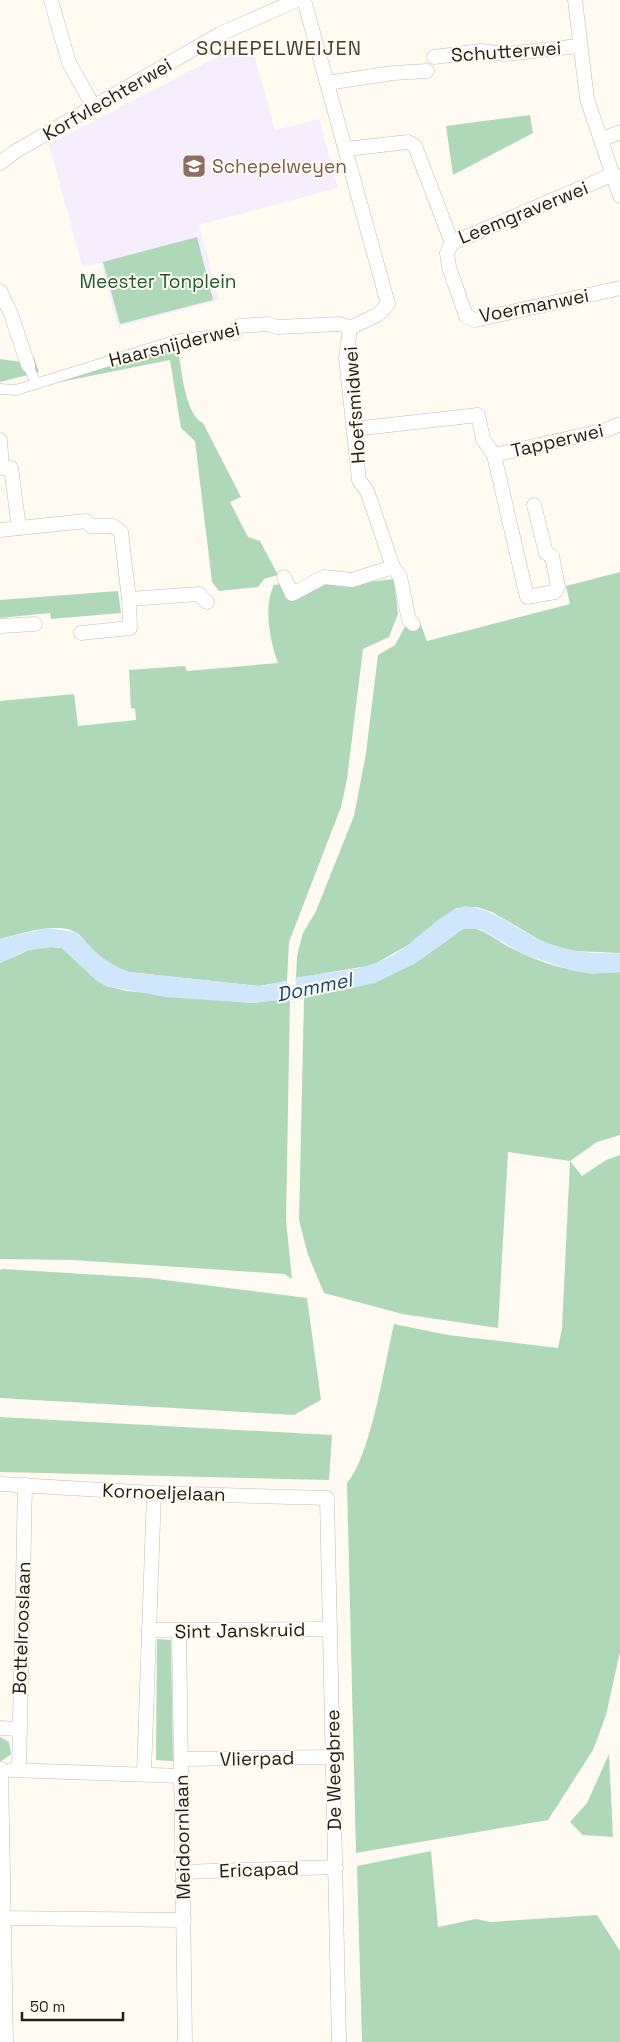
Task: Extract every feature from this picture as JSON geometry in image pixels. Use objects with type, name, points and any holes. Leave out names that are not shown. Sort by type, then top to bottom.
[{"type":"street","points":[[52,0],[69,63],[94,107]]},
{"type":"street","name":"Korfvlechterwei","points":[[0,163],[220,34],[297,0]]},
{"type":"street","name":"Hoefsmidwei","points":[[304,0],[388,304],[379,314],[350,328],[346,358],[359,480],[367,491],[393,567],[400,577],[409,620],[413,624]]},
{"type":"street","name":"Schutterwei","points":[[575,0],[579,46],[587,99],[620,196]]},
{"type":"street","name":"Schutterwei","points":[[434,56],[481,51],[505,54],[579,46]]},
{"type":"street","points":[[327,83],[393,73],[427,71]]},
{"type":"street","points":[[601,140],[620,132]]},
{"type":"street","name":"Leemgraverwei","points":[[346,149],[408,142],[415,146],[452,243],[614,174]]},
{"type":"street","name":"Voermanwei","points":[[452,243],[447,253],[450,267],[466,316],[475,320],[620,288]]},
{"type":"street","points":[[0,291],[11,314],[36,384]]},
{"type":"street","name":"Haarsnijderwei","points":[[0,389],[16,390],[180,339],[234,333],[239,326],[268,324],[277,327],[340,324],[350,328]]},
{"type":"street","points":[[354,429],[478,416],[483,439],[494,455],[527,597],[555,592],[558,587],[552,556],[546,553],[534,505]]},
{"type":"street","name":"Tapperwei","points":[[494,455],[606,430],[620,424]]},
{"type":"street","points":[[0,440],[2,468],[11,468],[19,528]]},
{"type":"street","points":[[0,530],[86,521],[91,526],[113,526],[121,532],[129,599],[130,628],[81,633]]},
{"type":"street","points":[[284,577],[292,594],[324,577],[352,580],[393,567]]},
{"type":"street","points":[[129,599],[199,594],[207,602]]},
{"type":"street","points":[[0,626],[34,624]]},
{"type":"street","name":"Kornoeljelaan","points":[[0,1484],[154,1493],[327,1498]]},
{"type":"street","name":"Bottelrooslaan","points":[[19,1770],[18,1729],[25,1485]]},
{"type":"street","name":"Meidoornlaan","points":[[144,1773],[154,1493]]},
{"type":"street","name":"De Weegbree","points":[[327,1498],[339,2042]]},
{"type":"street","name":"Sint Janskruid","points":[[149,1630],[330,1629]]},
{"type":"street","name":"Meidoornlaan","points":[[179,1631],[186,2042]]},
{"type":"street","points":[[0,1728],[18,1729]]},
{"type":"street","name":"Vlierpad","points":[[181,1758],[333,1757]]},
{"type":"street","points":[[6,2042],[2,1918],[1,1769],[144,1773],[181,1776]]},
{"type":"street","name":"Ericapad","points":[[183,1872],[336,1867]]},
{"type":"street","points":[[2,1918],[184,1920]]},
{"type":"shaded area","name":"Schepelweyen","points":[[250,40],[275,130],[319,119],[338,188],[199,225],[219,300],[118,327],[101,263],[82,266],[49,144]]},
{"type":"green space","points":[[530,115],[533,133],[453,175],[446,126]]},
{"type":"green space","name":"Meester Tonplein","points":[[197,237],[213,300],[120,324],[103,262]]},
{"type":"green space","points":[[177,343],[184,388],[191,410],[203,423],[241,497],[230,502],[248,537],[260,541],[278,575],[264,579],[258,587],[219,591],[212,582],[195,441],[181,428],[170,360],[25,389]]},
{"type":"green space","points":[[34,357],[39,372],[0,382],[0,359],[21,362]]},
{"type":"green space","points":[[620,572],[620,953],[574,951],[545,943],[492,912],[477,907],[456,908],[415,941],[373,965],[296,978],[297,956],[303,933],[316,911],[354,816],[366,753],[378,655],[395,645],[407,623],[419,620],[427,641],[570,604],[566,586]]},
{"type":"green space","points":[[394,579],[398,614],[389,637],[363,649],[347,779],[341,807],[289,942],[287,981],[259,986],[129,972],[103,960],[77,933],[60,928],[28,932],[0,939],[0,701],[74,694],[78,726],[136,720],[135,709],[131,708],[129,670],[185,666],[187,671],[278,663],[270,634],[268,613],[274,585],[301,583],[350,584]]},
{"type":"green space","points":[[118,591],[121,613],[51,619],[50,613],[0,618],[0,600]]},
{"type":"green space","points":[[471,928],[486,933],[523,954],[549,964],[590,972],[620,972],[620,1135],[597,1142],[570,1161],[508,1152],[498,1328],[402,1314],[324,1293],[308,1255],[299,1220],[304,998],[414,964],[463,929]]},
{"type":"green space","points":[[50,947],[62,948],[95,979],[106,986],[127,991],[252,1003],[290,998],[286,1220],[292,1279],[284,1274],[72,1260],[0,1259],[0,963],[29,950]]},
{"type":"green space","points":[[620,1155],[620,1652],[606,1715],[593,1750],[548,1820],[356,1853],[347,1483],[356,1470],[370,1431],[394,1324],[448,1335],[558,1348],[562,1328],[570,1161],[582,1176],[606,1160]]},
{"type":"green space","points":[[0,1270],[149,1278],[307,1298],[321,1400],[294,1415],[0,1398]]},
{"type":"green space","points":[[0,1417],[332,1435],[329,1480],[0,1472]]},
{"type":"green space","points":[[157,1639],[171,1640],[173,1761],[156,1760]]},
{"type":"green space","points":[[0,1737],[9,1742],[11,1754],[0,1762]]},
{"type":"green space","points":[[609,1754],[613,1837],[583,1835],[570,1822],[587,1803]]},
{"type":"green space","points":[[431,1851],[438,1927],[476,1919],[490,1922],[597,1915],[620,1951],[620,2042],[362,2042],[357,1866]]},
{"type":"water","name":"Dommel","points":[[465,906],[496,915],[545,942],[563,948],[582,952],[620,953],[620,972],[592,974],[574,971],[523,954],[480,929],[463,929],[414,964],[375,983],[304,998],[252,1003],[165,997],[106,986],[95,979],[62,948],[50,947],[29,950],[0,963],[0,939],[47,928],[76,932],[106,960],[129,972],[259,986],[358,968],[382,961],[401,950],[447,914]]},
{"type":"pier","points":[[295,976],[298,1000],[289,1000],[287,978]]},
{"type":"place","name":"Schepelweyen","points":[[194,166]]},
{"type":"district","name":"SCHEPELWEIJEN","points":[[279,48]]}]
